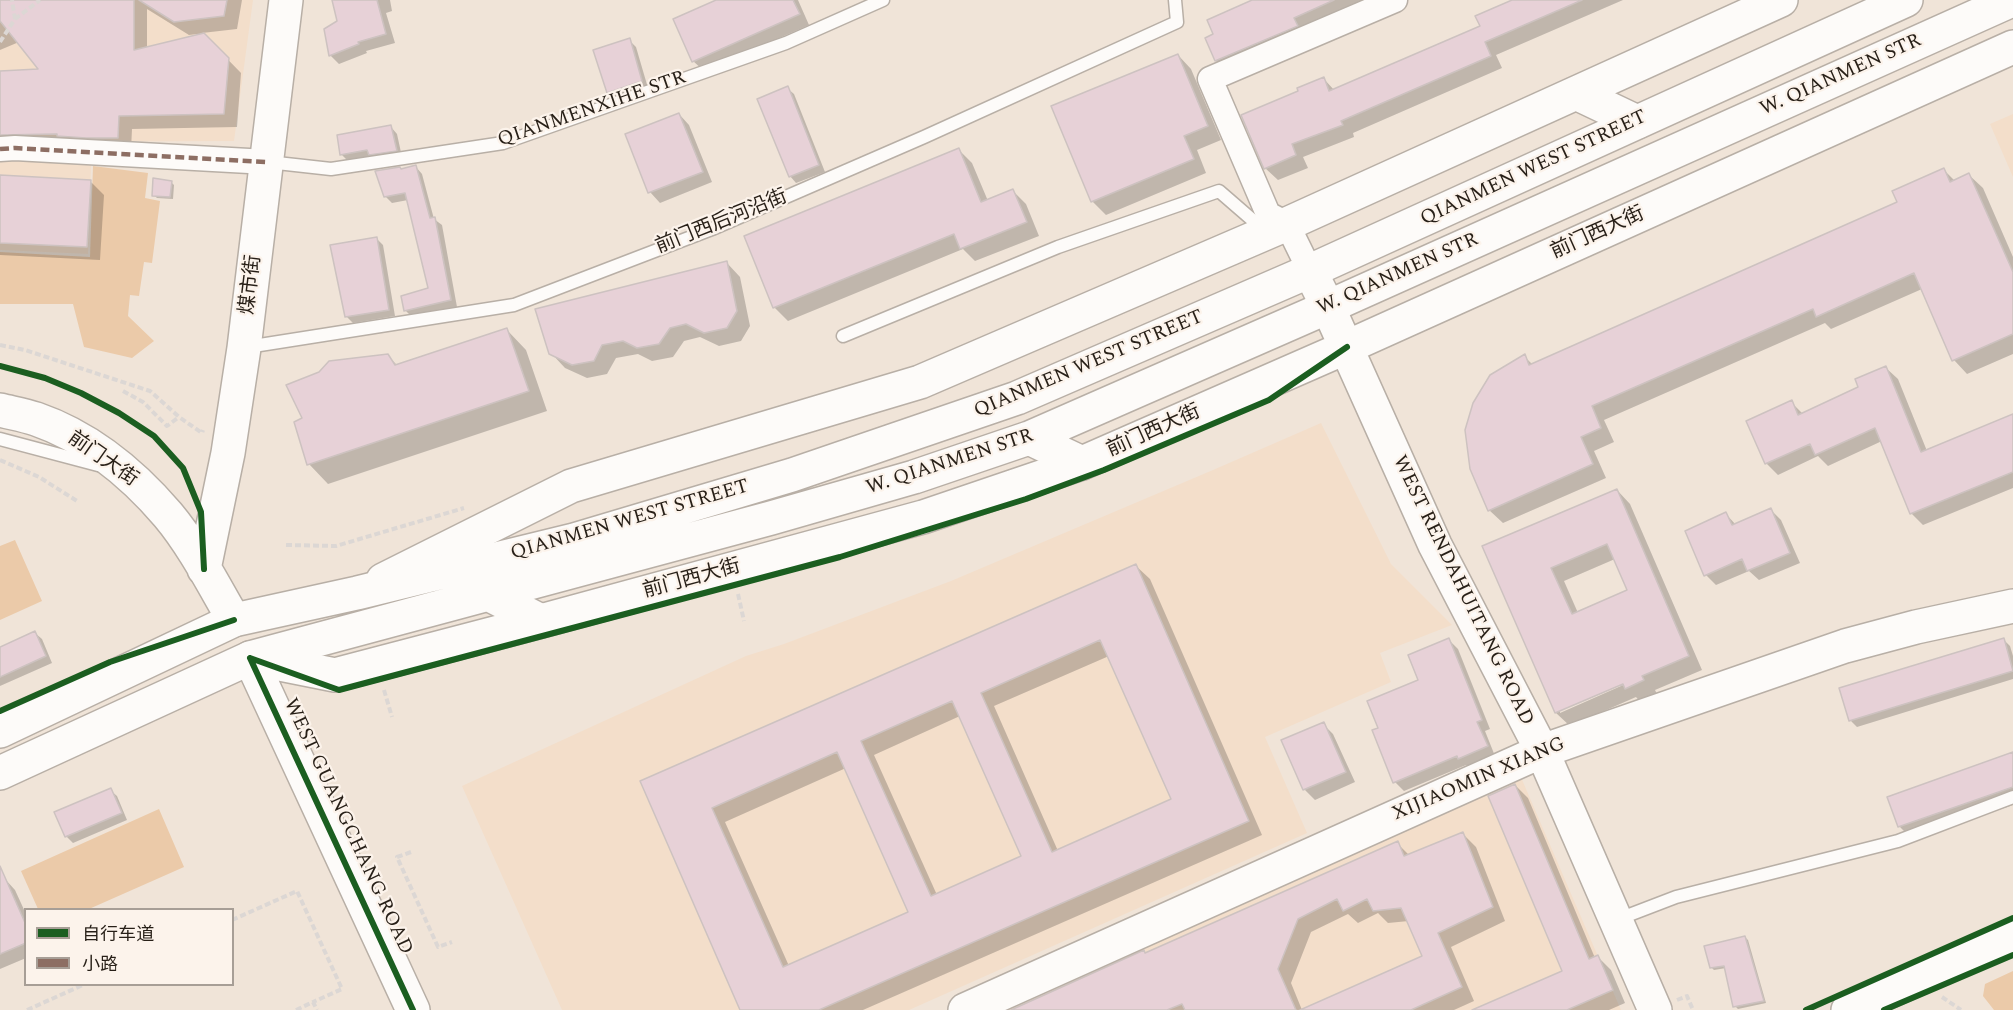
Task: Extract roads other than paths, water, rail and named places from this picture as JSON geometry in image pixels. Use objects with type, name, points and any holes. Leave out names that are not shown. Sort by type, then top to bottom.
[{"type":"main road","name":"煤市街","points":[[204,568],[228,453],[244,348],[286,0]]},
{"type":"main road","points":[[357,593],[571,486],[920,382],[1277,229],[1781,0]]},
{"type":"main road","name":"QIANMEN WEST STREET","points":[[0,731],[234,620],[357,593],[574,540],[792,476],[1017,398],[1310,271],[1906,0]]},
{"type":"main road","name":"W. QIANMEN STR","points":[[1029,438],[2012,0]]},
{"type":"main road","name":"前门西大街","points":[[250,658],[335,675],[922,517],[1082,463],[1347,347],[2013,47]]},
{"type":"main road","points":[[1576,93],[1637,122]]},
{"type":"main road","name":"WEST RENDAHUITANG ROAD","points":[[1310,271],[1347,347],[1436,545],[1542,751],[1655,1010]]},
{"type":"main road","name":"前门大街","points":[[0,410],[36,419],[84,442],[128,473],[169,516],[204,568],[234,620]]},
{"type":"main road","points":[[1029,438],[1082,463]]},
{"type":"main road","name":"QIANMEN WEST STREET","points":[[0,773],[250,658],[695,539],[914,477],[1029,438]]},
{"type":"main road","points":[[488,594],[541,621]]},
{"type":"main road","name":"XIJIAOMIN XIANG","points":[[965,1010],[1542,751],[1845,646],[1904,630],[2013,606]]},
{"type":"main road","name":"WEST GUANGCHANG ROAD","points":[[234,620],[413,1010]]},
{"type":"main road","points":[[1848,1010],[2013,936]]},
{"type":"street","points":[[1310,271],[1268,214],[1210,79],[1395,0]]},
{"type":"street","name":"QIANMENXIHE STR","points":[[0,149],[267,162]]},
{"type":"lane","name":"QIANMENXIHE STR","points":[[267,162],[331,169],[503,143],[786,43],[884,0]]},
{"type":"lane","name":"前门西后河沿街","points":[[244,348],[514,305],[712,229],[924,137],[1177,22],[1175,0]]},
{"type":"lane","points":[[843,336],[1058,247],[1219,191],[1277,229]]},
{"type":"lane","points":[[0,439],[128,473]]},
{"type":"lane","points":[[1616,920],[1676,897],[1898,841],[2013,797]]}]
